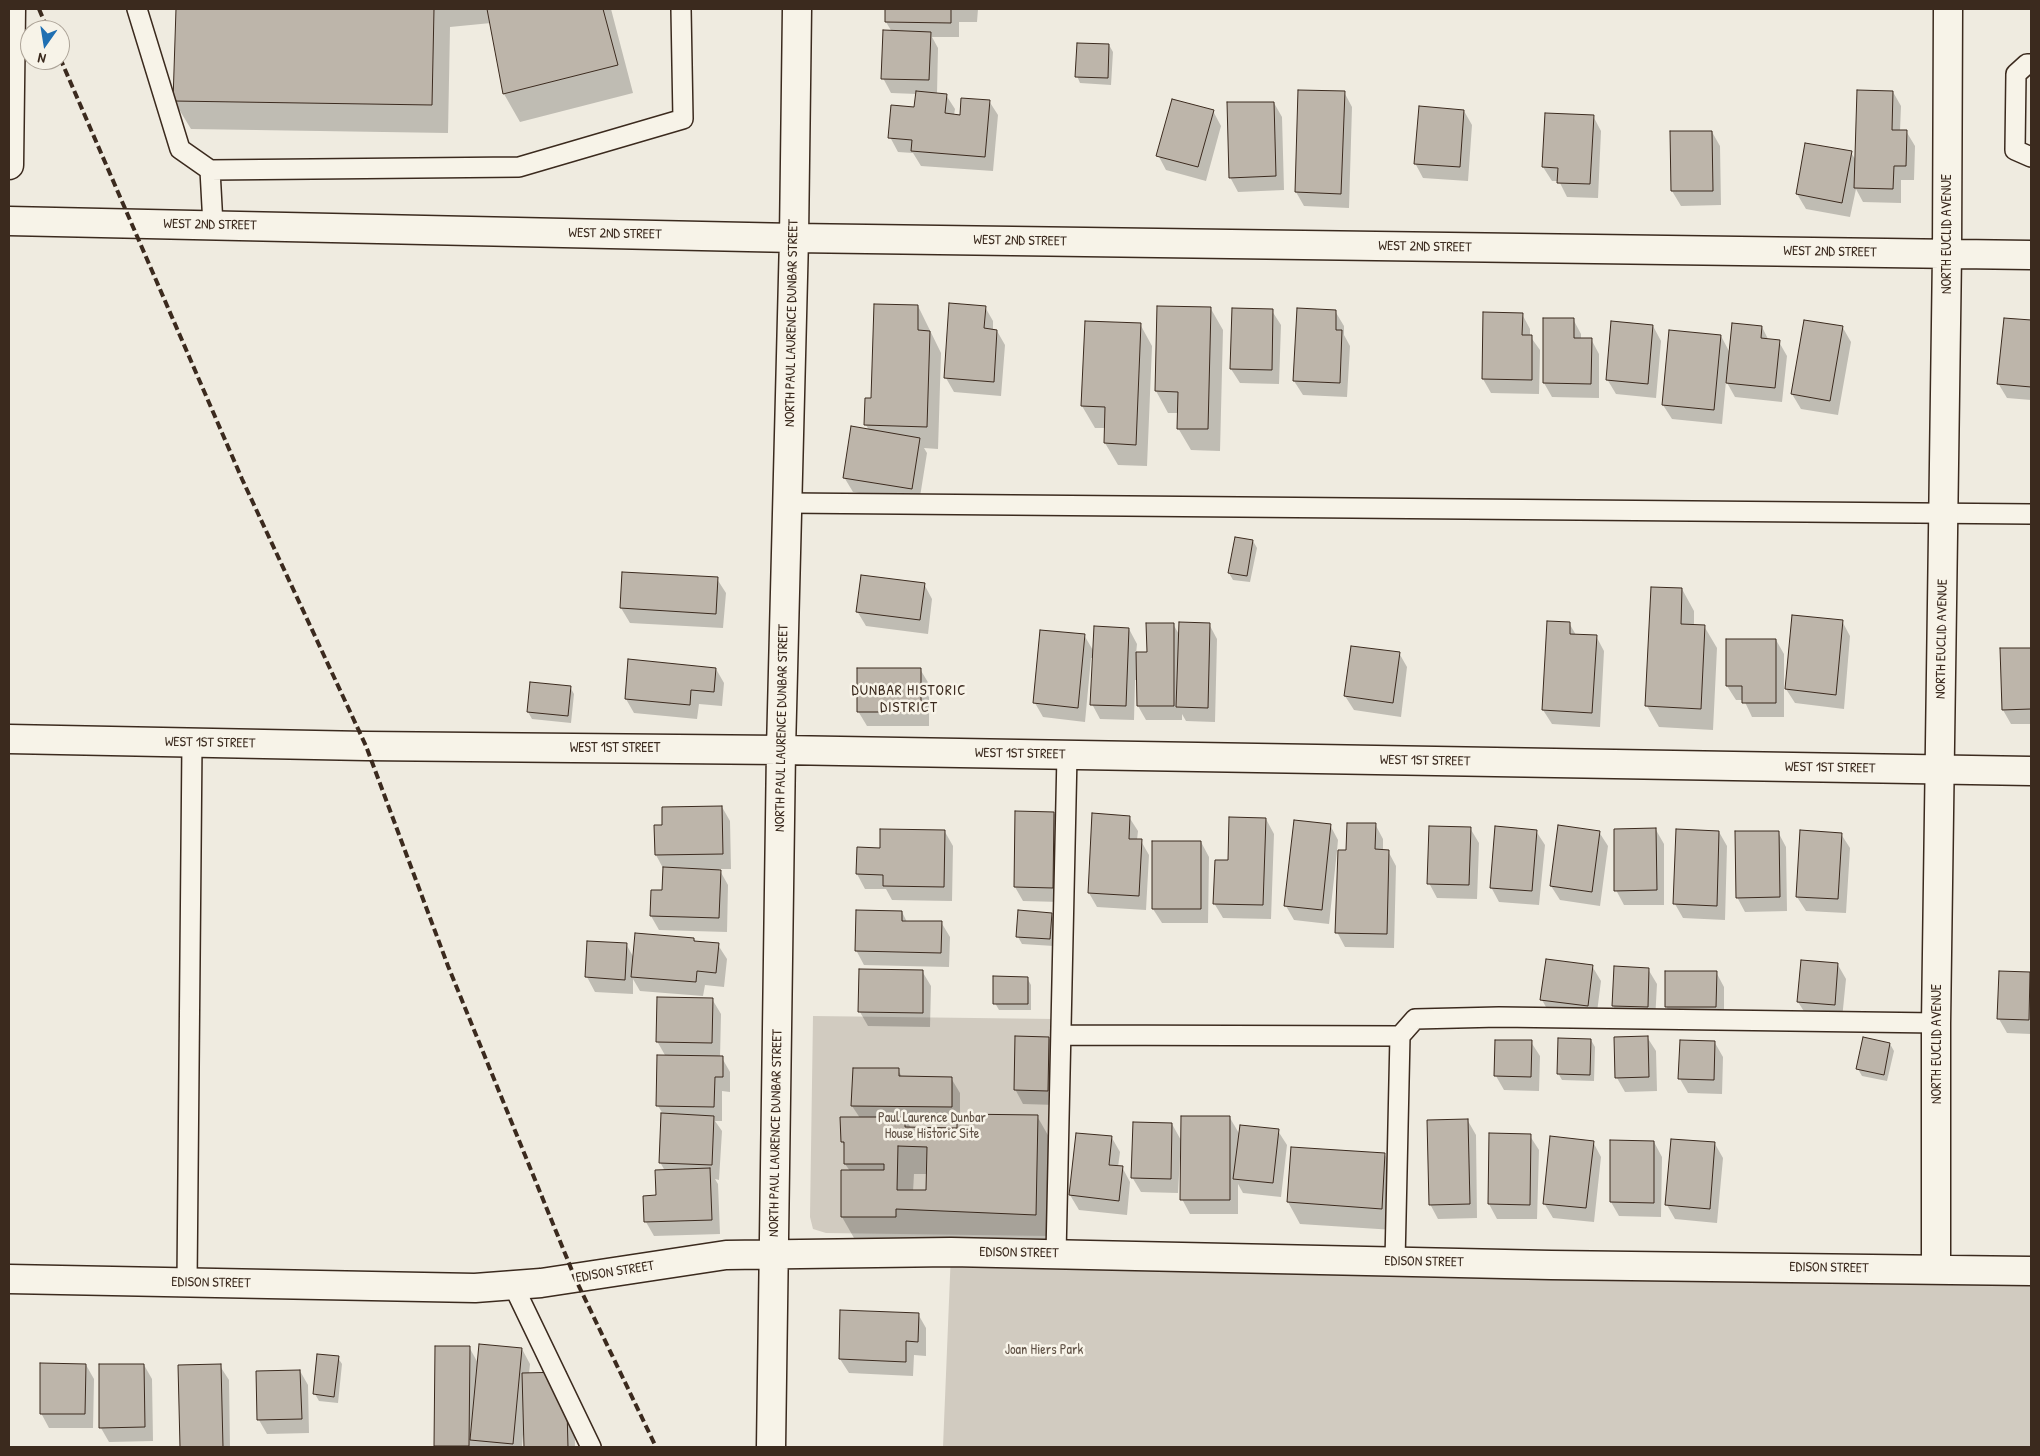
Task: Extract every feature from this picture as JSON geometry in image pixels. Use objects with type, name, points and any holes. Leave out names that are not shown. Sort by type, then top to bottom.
[{"type":"street","points":[[9,165],[11,9]]},
{"type":"street","name":"NORTH PAUL LAURENCE DUNBAR STREET","points":[[771,1447],[781,750],[794,238],[797,9]]},
{"type":"street","name":"NORTH EUCLID AVENUE","points":[[1936,1269],[1936,1023],[1944,514],[1948,9]]},
{"type":"street","name":"WEST 2ND STREET","points":[[9,220],[794,238],[2031,255]]},
{"type":"street","name":"WEST 1ST STREET","points":[[9,739],[2031,771]]},
{"type":"street","name":"EDISON STREET","points":[[9,1279],[475,1288],[540,1283],[726,1255],[951,1252],[2031,1271]]},
{"type":"lane","points":[[138,9],[180,149],[210,170],[519,167],[683,119],[681,9]]},
{"type":"lane","points":[[2031,64],[2027,64],[2016,74],[2015,150],[2031,157]]},
{"type":"lane","points":[[210,170],[213,225]]},
{"type":"lane","points":[[787,503],[2031,514]]},
{"type":"lane","points":[[187,1282],[192,743]]},
{"type":"lane","points":[[1056,1254],[1067,755]]},
{"type":"lane","points":[[1395,1261],[1400,1036],[1415,1019],[1500,1017],[1936,1023]]},
{"type":"lane","points":[[1060,1035],[1400,1036]]},
{"type":"lane","points":[[514,1285],[591,1447]]},
{"type":"green space","name":"Paul Laurence Dunbar House Historic Site","points":[[813,1016],[1055,1019],[1048,1236],[826,1233],[813,1229],[810,1217]]},
{"type":"green space","name":"Joan Hiers Park","points":[[951,1252],[2031,1271],[2031,1447],[943,1447]]},
{"type":"building","points":[[176,9],[434,9],[432,105],[173,101]]},
{"type":"building","points":[[487,9],[603,9],[618,65],[503,94]]},
{"type":"building","points":[[885,9],[951,9],[951,23],[885,22]]},
{"type":"building","points":[[883,30],[931,32],[929,80],[881,79]]},
{"type":"building","points":[[1077,43],[1109,44],[1108,78],[1075,77]]},
{"type":"building","points":[[1298,90],[1345,91],[1341,194],[1295,192]]},
{"type":"building","points":[[1857,90],[1893,91],[1892,130],[1907,130],[1906,166],[1894,166],[1893,189],[1854,188]]},
{"type":"building","points":[[916,91],[947,94],[945,113],[960,115],[961,98],[990,100],[985,157],[911,151],[912,140],[888,138],[891,105],[914,107]]},
{"type":"building","points":[[1172,99],[1214,110],[1198,167],[1156,156]]},
{"type":"building","points":[[1227,102],[1274,102],[1276,176],[1229,178]]},
{"type":"building","points":[[1419,106],[1464,110],[1460,167],[1414,164]]},
{"type":"building","points":[[1545,113],[1594,115],[1590,184],[1557,183],[1558,168],[1542,167]]},
{"type":"building","points":[[1670,131],[1712,131],[1713,191],[1671,191]]},
{"type":"building","points":[[1805,143],[1852,151],[1842,203],[1796,194]]},
{"type":"building","points":[[949,303],[986,306],[984,328],[997,330],[994,382],[944,378]]},
{"type":"building","points":[[874,304],[918,305],[918,330],[930,331],[927,427],[864,425],[865,398],[871,398]]},
{"type":"building","points":[[1157,306],[1211,307],[1208,429],[1177,429],[1178,392],[1155,391]]},
{"type":"building","points":[[1232,308],[1273,309],[1272,370],[1230,369]]},
{"type":"building","points":[[1297,308],[1336,310],[1336,330],[1342,330],[1340,383],[1293,381]]},
{"type":"building","points":[[1483,312],[1523,313],[1522,335],[1532,335],[1532,380],[1482,379]]},
{"type":"building","points":[[1543,318],[1574,318],[1574,338],[1592,338],[1591,384],[1543,383]]},
{"type":"building","points":[[2004,318],[2031,320],[2031,387],[1997,384]]},
{"type":"building","points":[[1804,320],[1843,326],[1830,401],[1791,394]]},
{"type":"building","points":[[1085,321],[1141,323],[1136,445],[1104,443],[1105,407],[1081,406]]},
{"type":"building","points":[[1611,321],[1653,325],[1648,384],[1606,380]]},
{"type":"building","points":[[1732,323],[1762,326],[1761,338],[1780,340],[1775,388],[1726,383]]},
{"type":"building","points":[[1669,330],[1721,335],[1714,410],[1662,405]]},
{"type":"building","points":[[851,426],[920,438],[912,489],[843,478]]},
{"type":"building","points":[[1235,537],[1253,540],[1247,576],[1228,573]]},
{"type":"building","points":[[622,572],[718,577],[716,614],[620,608]]},
{"type":"building","points":[[861,575],[925,583],[920,620],[856,612]]},
{"type":"building","points":[[1651,587],[1682,588],[1681,624],[1705,625],[1701,709],[1645,706]]},
{"type":"building","points":[[1792,615],[1843,620],[1836,695],[1785,689]]},
{"type":"building","points":[[1547,621],[1570,622],[1570,634],[1597,635],[1592,713],[1542,710]]},
{"type":"building","points":[[1179,622],[1210,623],[1208,708],[1176,707]]},
{"type":"building","points":[[1146,623],[1174,623],[1174,706],[1137,706],[1136,652],[1147,652]]},
{"type":"building","points":[[1094,626],[1129,628],[1126,706],[1090,705]]},
{"type":"building","points":[[1040,630],[1085,634],[1078,708],[1033,703]]},
{"type":"building","points":[[1726,639],[1776,639],[1776,703],[1742,703],[1742,686],[1726,686]]},
{"type":"building","points":[[1351,646],[1400,652],[1393,703],[1344,696]]},
{"type":"building","points":[[2000,648],[2031,648],[2031,709],[2002,710]]},
{"type":"building","points":[[628,659],[716,668],[714,692],[691,690],[690,705],[625,699]]},
{"type":"building","points":[[857,668],[921,668],[921,712],[857,712]]},
{"type":"building","points":[[530,682],[571,686],[568,716],[527,712]]},
{"type":"building","points":[[722,806],[723,854],[655,855],[654,825],[662,825],[662,807]]},
{"type":"building","points":[[1015,811],[1054,812],[1053,888],[1014,887]]},
{"type":"building","points":[[1092,813],[1130,816],[1129,839],[1142,839],[1139,896],[1088,893]]},
{"type":"building","points":[[1229,817],[1266,818],[1263,905],[1213,904],[1215,860],[1228,860]]},
{"type":"building","points":[[1294,820],[1331,824],[1322,910],[1284,906]]},
{"type":"building","points":[[1347,823],[1376,823],[1375,849],[1389,850],[1387,934],[1335,933],[1338,850],[1346,850]]},
{"type":"building","points":[[1558,825],[1600,831],[1592,892],[1550,886]]},
{"type":"building","points":[[1429,826],[1471,827],[1469,885],[1427,884]]},
{"type":"building","points":[[1495,826],[1537,830],[1532,891],[1490,888]]},
{"type":"building","points":[[1656,828],[1657,890],[1614,891],[1614,829]]},
{"type":"building","points":[[880,829],[945,830],[944,887],[883,886],[883,875],[856,874],[857,847],[880,848]]},
{"type":"building","points":[[1676,829],[1719,831],[1717,906],[1673,904]]},
{"type":"building","points":[[1800,830],[1842,833],[1838,899],[1796,897]]},
{"type":"building","points":[[1735,831],[1779,831],[1780,897],[1736,898]]},
{"type":"building","points":[[1152,841],[1201,841],[1201,909],[1152,909]]},
{"type":"building","points":[[663,867],[721,870],[719,918],[650,916],[651,890],[662,890]]},
{"type":"building","points":[[856,910],[902,911],[902,921],[942,921],[941,953],[855,951]]},
{"type":"building","points":[[1018,910],[1052,913],[1050,939],[1016,937]]},
{"type":"building","points":[[635,933],[694,938],[694,941],[719,943],[716,973],[697,971],[696,982],[631,977]]},
{"type":"building","points":[[587,941],[627,943],[625,980],[585,977]]},
{"type":"building","points":[[1546,959],[1593,965],[1588,1006],[1540,1000]]},
{"type":"building","points":[[1801,960],[1838,963],[1835,1005],[1797,1002]]},
{"type":"building","points":[[1614,966],[1649,968],[1648,1007],[1612,1006]]},
{"type":"building","points":[[859,969],[923,970],[923,1013],[858,1012]]},
{"type":"building","points":[[1665,971],[1717,971],[1716,1007],[1665,1007]]},
{"type":"building","points":[[1999,971],[2030,972],[2029,1020],[1997,1019]]},
{"type":"building","points":[[993,976],[1028,977],[1028,1004],[993,1004]]},
{"type":"building","points":[[657,997],[713,998],[712,1043],[656,1042]]},
{"type":"building","points":[[1015,1036],[1049,1037],[1048,1091],[1014,1090]]},
{"type":"building","points":[[1648,1036],[1649,1077],[1615,1078],[1614,1037]]},
{"type":"building","points":[[1863,1037],[1890,1043],[1884,1075],[1856,1069]]},
{"type":"building","points":[[1558,1038],[1591,1039],[1590,1075],[1557,1074]]},
{"type":"building","points":[[1495,1040],[1532,1040],[1531,1077],[1494,1076]]},
{"type":"building","points":[[1680,1040],[1715,1041],[1714,1080],[1678,1079]]},
{"type":"building","points":[[657,1055],[723,1056],[723,1077],[715,1077],[714,1107],[656,1106]]},
{"type":"building","points":[[853,1068],[899,1068],[899,1076],[952,1077],[952,1107],[851,1106]]},
{"type":"building","points":[[661,1113],[714,1116],[712,1165],[659,1163]]},
{"type":"building","points":[[957,1114],[1038,1115],[1036,1215],[896,1209],[896,1217],[841,1217],[841,1170],[884,1170],[884,1164],[844,1164],[844,1142],[841,1142],[840,1117],[905,1117],[905,1127],[957,1128]],"holes":[[[898,1146],[927,1147],[926,1190],[897,1190]]]},
{"type":"building","points":[[1181,1116],[1230,1116],[1230,1200],[1180,1200]]},
{"type":"building","points":[[1468,1119],[1470,1204],[1429,1205],[1427,1120]]},
{"type":"building","points":[[1133,1122],[1172,1123],[1171,1179],[1131,1178]]},
{"type":"building","points":[[1240,1125],[1279,1129],[1273,1183],[1233,1179]]},
{"type":"building","points":[[1076,1133],[1112,1136],[1109,1165],[1123,1166],[1119,1201],[1069,1195]]},
{"type":"building","points":[[1489,1133],[1531,1134],[1530,1205],[1488,1204]]},
{"type":"building","points":[[1550,1136],[1594,1141],[1586,1208],[1543,1204]]},
{"type":"building","points":[[1671,1139],[1715,1142],[1710,1209],[1665,1205]]},
{"type":"building","points":[[1610,1140],[1654,1141],[1654,1203],[1610,1202]]},
{"type":"building","points":[[1291,1147],[1385,1153],[1382,1209],[1287,1202]]},
{"type":"building","points":[[710,1168],[712,1220],[644,1222],[643,1196],[656,1195],[655,1170]]},
{"type":"building","points":[[840,1310],[919,1313],[918,1342],[906,1341],[906,1362],[839,1359]]},
{"type":"building","points":[[479,1344],[522,1348],[513,1444],[470,1440]]},
{"type":"building","points":[[435,1346],[470,1346],[469,1446],[434,1446]]},
{"type":"building","points":[[317,1354],[339,1356],[334,1397],[313,1394]]},
{"type":"building","points":[[40,1363],[86,1364],[85,1414],[40,1414]]},
{"type":"building","points":[[99,1364],[144,1364],[145,1427],[99,1428]]},
{"type":"building","points":[[221,1364],[223,1447],[180,1447],[178,1365]]},
{"type":"building","points":[[300,1370],[302,1419],[257,1420],[256,1371]]},
{"type":"building","points":[[566,1372],[568,1447],[524,1447],[522,1373]]},
{"type":"railway","points":[[39,9],[44,20]]},
{"type":"railway","points":[[65,70],[242,479],[366,746],[448,966],[575,1278],[656,1447]]},
{"type":"district","name":"DUNBAR HISTORIC DISTRICT","points":[[909,700]]}]
